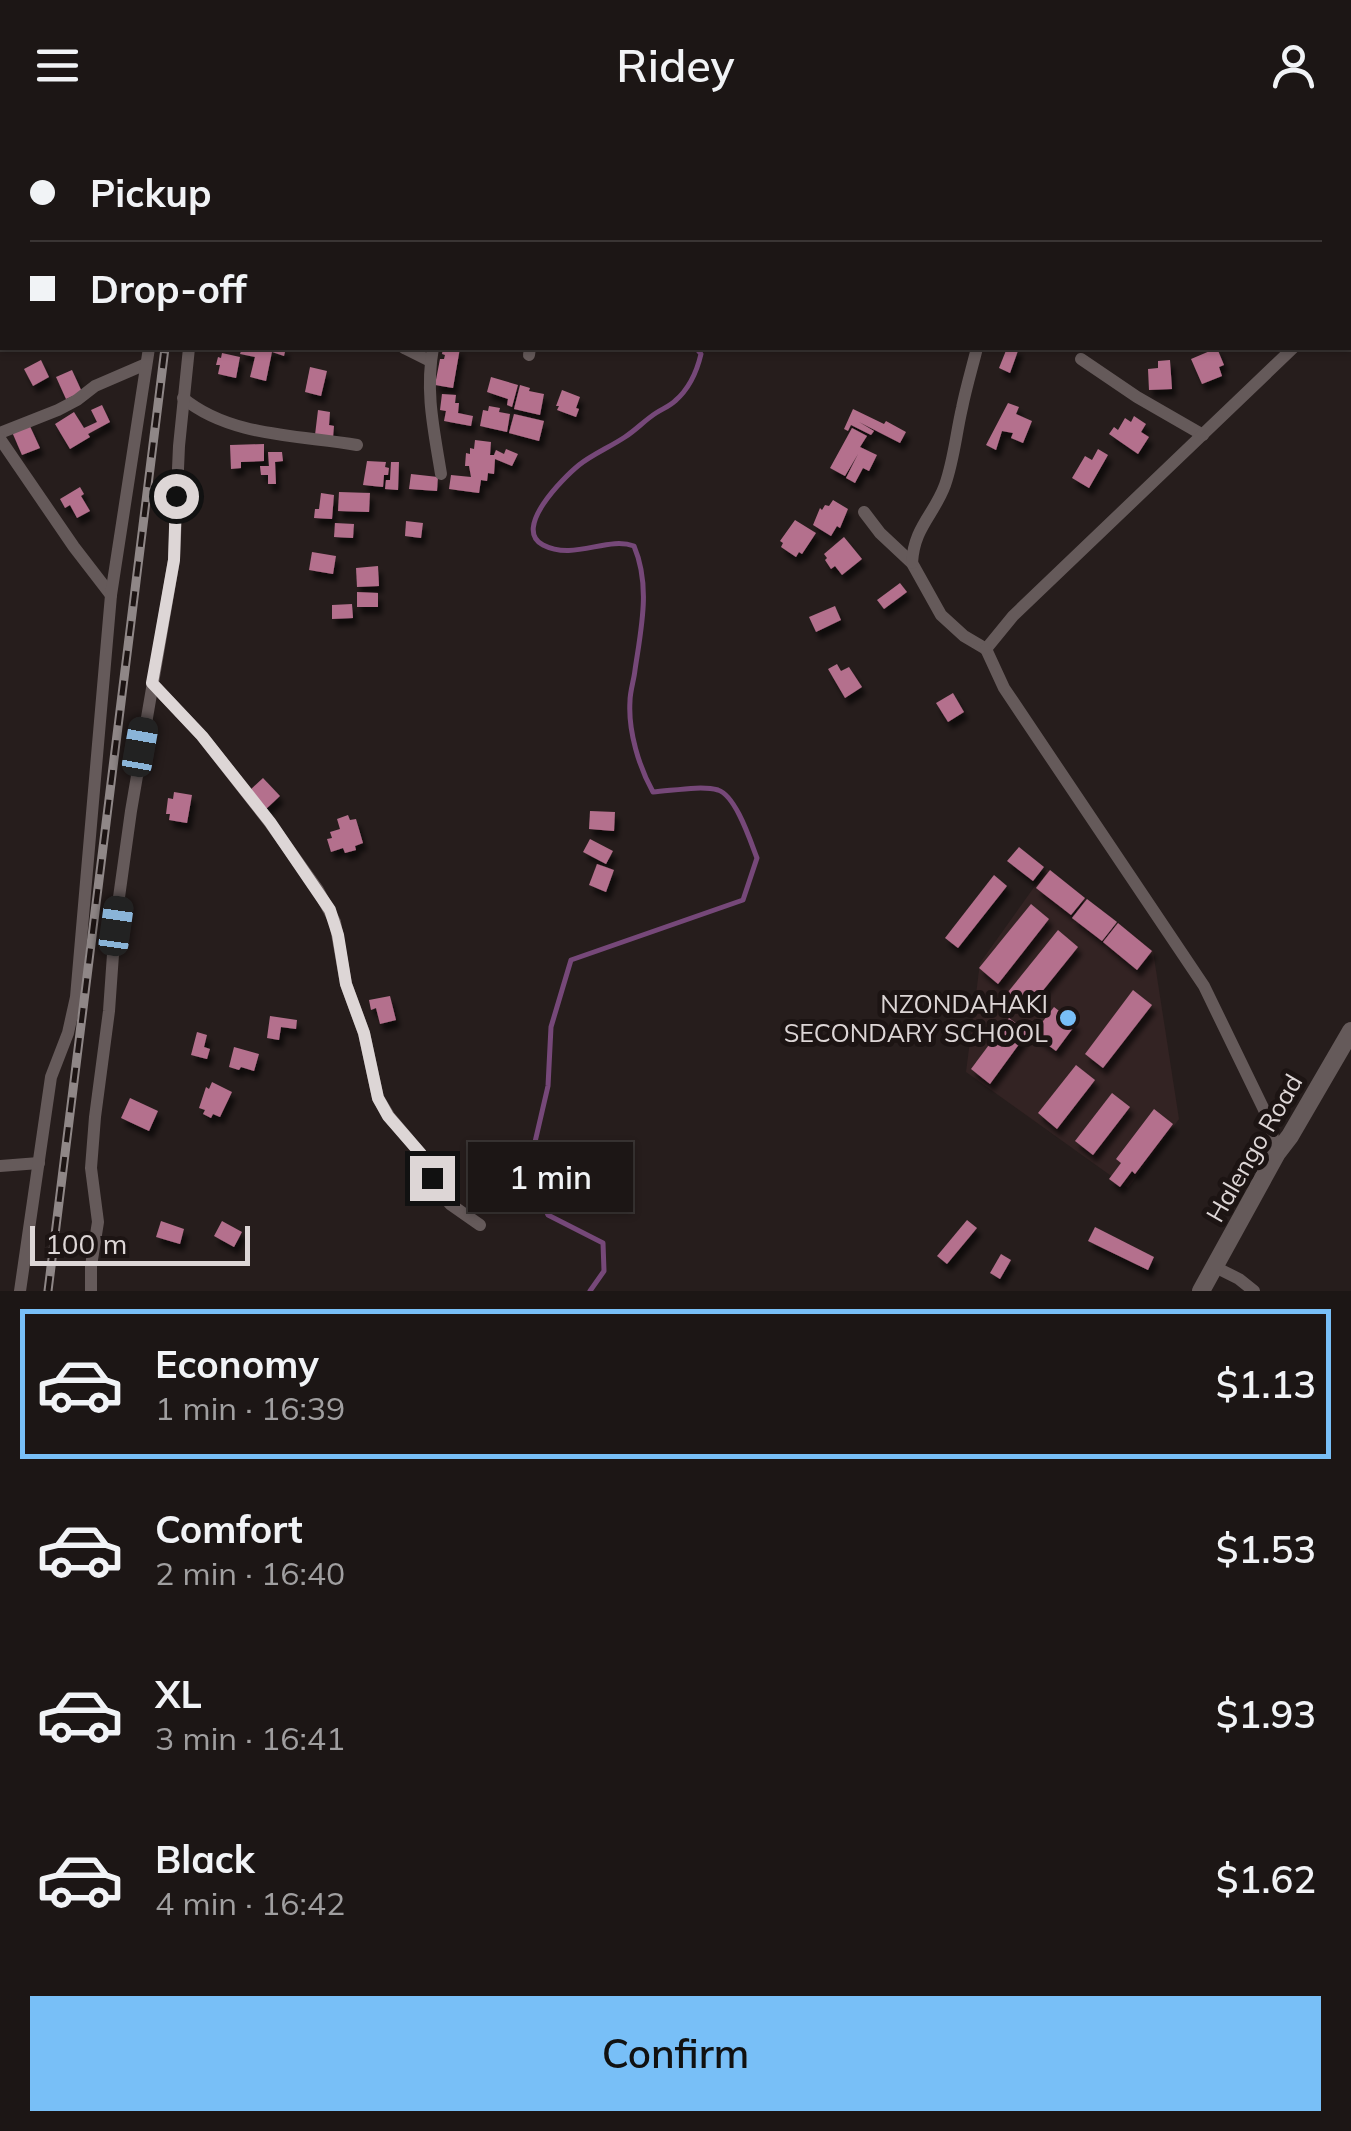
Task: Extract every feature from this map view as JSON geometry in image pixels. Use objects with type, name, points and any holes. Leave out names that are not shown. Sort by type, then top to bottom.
[{"type":"street","points":[[20,1291],[51,1077],[68,1033],[76,997],[110,595],[150,350]]},
{"type":"street","points":[[92,1291],[91,1266],[98,1222],[91,1168],[94,1131],[116,926],[174,560],[189,350]]},
{"type":"street","points":[[912,563],[916,535],[943,491],[954,456],[976,350]]},
{"type":"street","points":[[986,649],[1013,616],[1291,350]]},
{"type":"street","points":[[432,354],[428,380],[441,474]]},
{"type":"street","points":[[1081,359],[1202,435]]},
{"type":"street","points":[[110,595],[5,458],[0,436],[146,364]]},
{"type":"street","points":[[183,398],[198,411],[233,425],[357,445]]},
{"type":"street","points":[[864,512],[912,563],[941,615],[986,649],[1013,702],[1204,986],[1268,1118],[1277,1153]]},
{"type":"street","points":[[152,683],[202,736],[318,890],[334,922],[346,984],[364,1033],[378,1098],[388,1116],[421,1154],[440,1192],[480,1225]]},
{"type":"street","name":"Halengo Road","points":[[1201,1291],[1277,1153],[1351,1032]]},
{"type":"street","points":[[0,1166],[39,1163]]},
{"type":"street","points":[[1215,1266],[1254,1291]]},
{"type":"shaded area","name":"NZONDAHAKI SECONDARY SCHOOL","points":[[1047,869],[1153,951],[1179,1119],[1128,1188],[966,1072],[980,963]]},
{"type":"building","points":[[241,350],[286,350],[284,356],[272,352],[266,381],[250,377],[255,357],[240,354]]},
{"type":"building","points":[[443,350],[460,350],[453,388],[435,385],[440,359],[445,355]]},
{"type":"building","points":[[1006,350],[1018,350],[1010,373],[999,368]]},
{"type":"building","points":[[1218,350],[1224,365],[1219,367],[1222,376],[1202,384],[1191,359]]},
{"type":"building","points":[[222,353],[240,357],[236,378],[218,374],[220,365],[216,365]]},
{"type":"building","points":[[41,360],[49,377],[33,386],[24,369]]},
{"type":"building","points":[[1170,360],[1172,389],[1149,390],[1148,369],[1158,368],[1158,361]]},
{"type":"building","points":[[310,367],[327,371],[321,396],[305,392]]},
{"type":"building","points":[[72,370],[82,392],[66,399],[56,377]]},
{"type":"building","points":[[491,377],[518,385],[512,407],[507,405],[508,399],[487,392]]},
{"type":"building","points":[[520,385],[544,394],[540,415],[514,409]]},
{"type":"building","points":[[562,390],[580,397],[576,417],[557,410]]},
{"type":"building","points":[[442,394],[456,395],[458,413],[473,416],[471,426],[444,421],[446,411],[440,410]]},
{"type":"building","points":[[1008,403],[1019,407],[1016,414],[1032,421],[1023,443],[1011,438],[1013,433],[1002,431],[996,450],[986,445]]},
{"type":"building","points":[[102,405],[110,422],[70,449],[55,424],[74,412],[84,428],[97,422],[91,410]]},
{"type":"building","points":[[489,406],[510,414],[507,432],[480,426],[483,410],[488,411]]},
{"type":"building","points":[[853,409],[906,432],[900,443],[859,422],[874,431],[871,435],[851,425],[848,431],[844,429]]},
{"type":"building","points":[[318,410],[330,412],[333,437],[315,435]]},
{"type":"building","points":[[514,414],[544,421],[539,441],[509,433]]},
{"type":"building","points":[[1134,416],[1146,424],[1141,432],[1149,437],[1138,454],[1109,434],[1114,427],[1118,430],[1125,418],[1131,422]]},
{"type":"building","points":[[29,424],[40,448],[22,455],[12,432]]},
{"type":"building","points":[[852,428],[867,436],[860,447],[877,455],[869,471],[863,468],[855,483],[846,478],[858,454],[845,476],[830,468]]},
{"type":"building","points":[[475,440],[491,442],[490,455],[496,450],[504,454],[506,449],[518,454],[512,466],[495,459],[494,474],[488,473],[487,481],[481,480],[479,493],[449,489],[451,475],[471,477],[469,466],[465,466],[466,453],[474,449]]},
{"type":"building","points":[[264,444],[264,461],[241,462],[241,468],[231,469],[230,445]]},
{"type":"building","points":[[1098,449],[1108,455],[1089,488],[1072,478],[1085,456],[1092,460]]},
{"type":"building","points":[[268,452],[282,452],[283,461],[275,462],[276,484],[268,484],[268,475],[261,475],[260,466],[269,466]]},
{"type":"building","points":[[367,461],[386,462],[385,467],[389,468],[383,487],[363,485]]},
{"type":"building","points":[[391,462],[399,462],[398,490],[385,489]]},
{"type":"building","points":[[411,474],[438,477],[437,491],[409,489]]},
{"type":"building","points":[[80,487],[90,511],[77,518],[70,505],[65,508],[60,499]]},
{"type":"building","points":[[339,492],[370,493],[369,512],[338,511]]},
{"type":"building","points":[[321,493],[334,495],[332,519],[314,518]]},
{"type":"building","points":[[833,500],[848,509],[840,528],[837,526],[831,536],[813,525],[820,508],[829,506]]},
{"type":"building","points":[[795,520],[816,533],[796,557],[781,547],[780,541]]},
{"type":"building","points":[[406,521],[423,523],[421,538],[405,536]]},
{"type":"building","points":[[335,523],[354,524],[353,538],[334,537]]},
{"type":"building","points":[[844,537],[862,559],[842,575],[835,566],[831,569],[824,554]]},
{"type":"building","points":[[312,552],[336,556],[333,574],[309,570]]},
{"type":"building","points":[[378,566],[379,586],[357,587],[356,568]]},
{"type":"building","points":[[900,583],[907,592],[884,609],[877,600]]},
{"type":"building","points":[[357,592],[378,593],[378,607],[357,607]]},
{"type":"building","points":[[352,604],[353,618],[332,619],[332,605]]},
{"type":"building","points":[[835,606],[841,620],[816,632],[809,617]]},
{"type":"building","points":[[837,664],[841,671],[849,667],[862,687],[845,698],[828,669]]},
{"type":"building","points":[[953,693],[964,712],[948,722],[936,703]]},
{"type":"building","points":[[263,778],[280,796],[266,809],[249,791]]},
{"type":"building","points":[[174,792],[192,795],[187,823],[169,820],[170,814],[166,814],[168,798],[173,799]]},
{"type":"building","points":[[590,811],[615,812],[614,831],[589,829]]},
{"type":"building","points":[[348,815],[350,820],[356,819],[363,843],[355,846],[356,850],[345,853],[343,848],[331,852],[327,839],[332,838],[330,832],[340,829],[337,819]]},
{"type":"building","points":[[590,839],[613,851],[606,864],[583,852]]},
{"type":"building","points":[[1019,847],[1044,867],[1033,881],[1007,861]]},
{"type":"building","points":[[597,864],[614,870],[606,892],[589,885]]},
{"type":"building","points":[[1050,870],[1085,898],[1071,915],[1036,888]]},
{"type":"building","points":[[994,875],[1007,886],[958,948],[945,938]]},
{"type":"building","points":[[1087,899],[1117,922],[1102,941],[1072,918]]},
{"type":"building","points":[[1031,904],[1049,919],[998,984],[979,968]]},
{"type":"building","points":[[1118,923],[1152,951],[1137,970],[1103,942]]},
{"type":"building","points":[[1058,930],[1078,947],[1028,1009],[1008,992]]},
{"type":"building","points":[[1133,990],[1152,1005],[1103,1068],[1085,1054]]},
{"type":"building","points":[[390,996],[396,1020],[380,1024],[376,1008],[371,1010],[369,1000]]},
{"type":"building","points":[[1054,1007],[1076,1024],[1056,1051],[1033,1034]]},
{"type":"building","points":[[270,1016],[297,1020],[296,1029],[281,1027],[279,1040],[267,1038]]},
{"type":"building","points":[[1009,1018],[1028,1032],[990,1084],[971,1069]]},
{"type":"building","points":[[197,1032],[207,1035],[207,1059],[191,1055]]},
{"type":"building","points":[[234,1047],[259,1054],[254,1071],[229,1067]]},
{"type":"building","points":[[1076,1065],[1095,1080],[1057,1129],[1038,1113]]},
{"type":"building","points":[[212,1082],[232,1092],[220,1117],[213,1114],[211,1118],[199,1108],[206,1087],[209,1089]]},
{"type":"building","points":[[1112,1093],[1130,1107],[1093,1155],[1075,1141]]},
{"type":"building","points":[[130,1098],[158,1111],[149,1131],[121,1118]]},
{"type":"building","points":[[1154,1109],[1173,1124],[1135,1174],[1132,1171],[1120,1187],[1109,1179],[1121,1163],[1116,1159]]},
{"type":"building","points":[[967,1220],[977,1228],[947,1264],[937,1256]]},
{"type":"building","points":[[161,1221],[184,1229],[180,1244],[156,1237]]},
{"type":"building","points":[[222,1221],[242,1232],[234,1247],[214,1236]]},
{"type":"building","points":[[1095,1227],[1154,1257],[1148,1270],[1088,1241]]},
{"type":"building","points":[[1001,1254],[1011,1260],[1000,1279],[990,1273]]},
{"type":"waterway","points":[[590,1291],[604,1271],[603,1243],[548,1215],[536,1190],[565,1168],[535,1142],[548,1086],[551,1027],[571,960],[743,900],[757,858],[742,820],[725,794],[703,788],[653,792],[643,771],[630,712],[643,608],[642,576],[634,546],[555,549],[535,538],[533,528],[543,504],[572,472],[680,396],[697,367],[701,354],[698,350]]},
{"type":"railway","points":[[48,1291],[165,350]]},
{"type":"place","name":"NZONDAHAKI SECONDARY SCHOOL","points":[[1068,1018]]},
{"type":"route","points":[[176,496],[174,560],[152,683],[202,736],[270,822],[330,910],[378,1098],[388,1116],[421,1154],[432,1178]]}]
